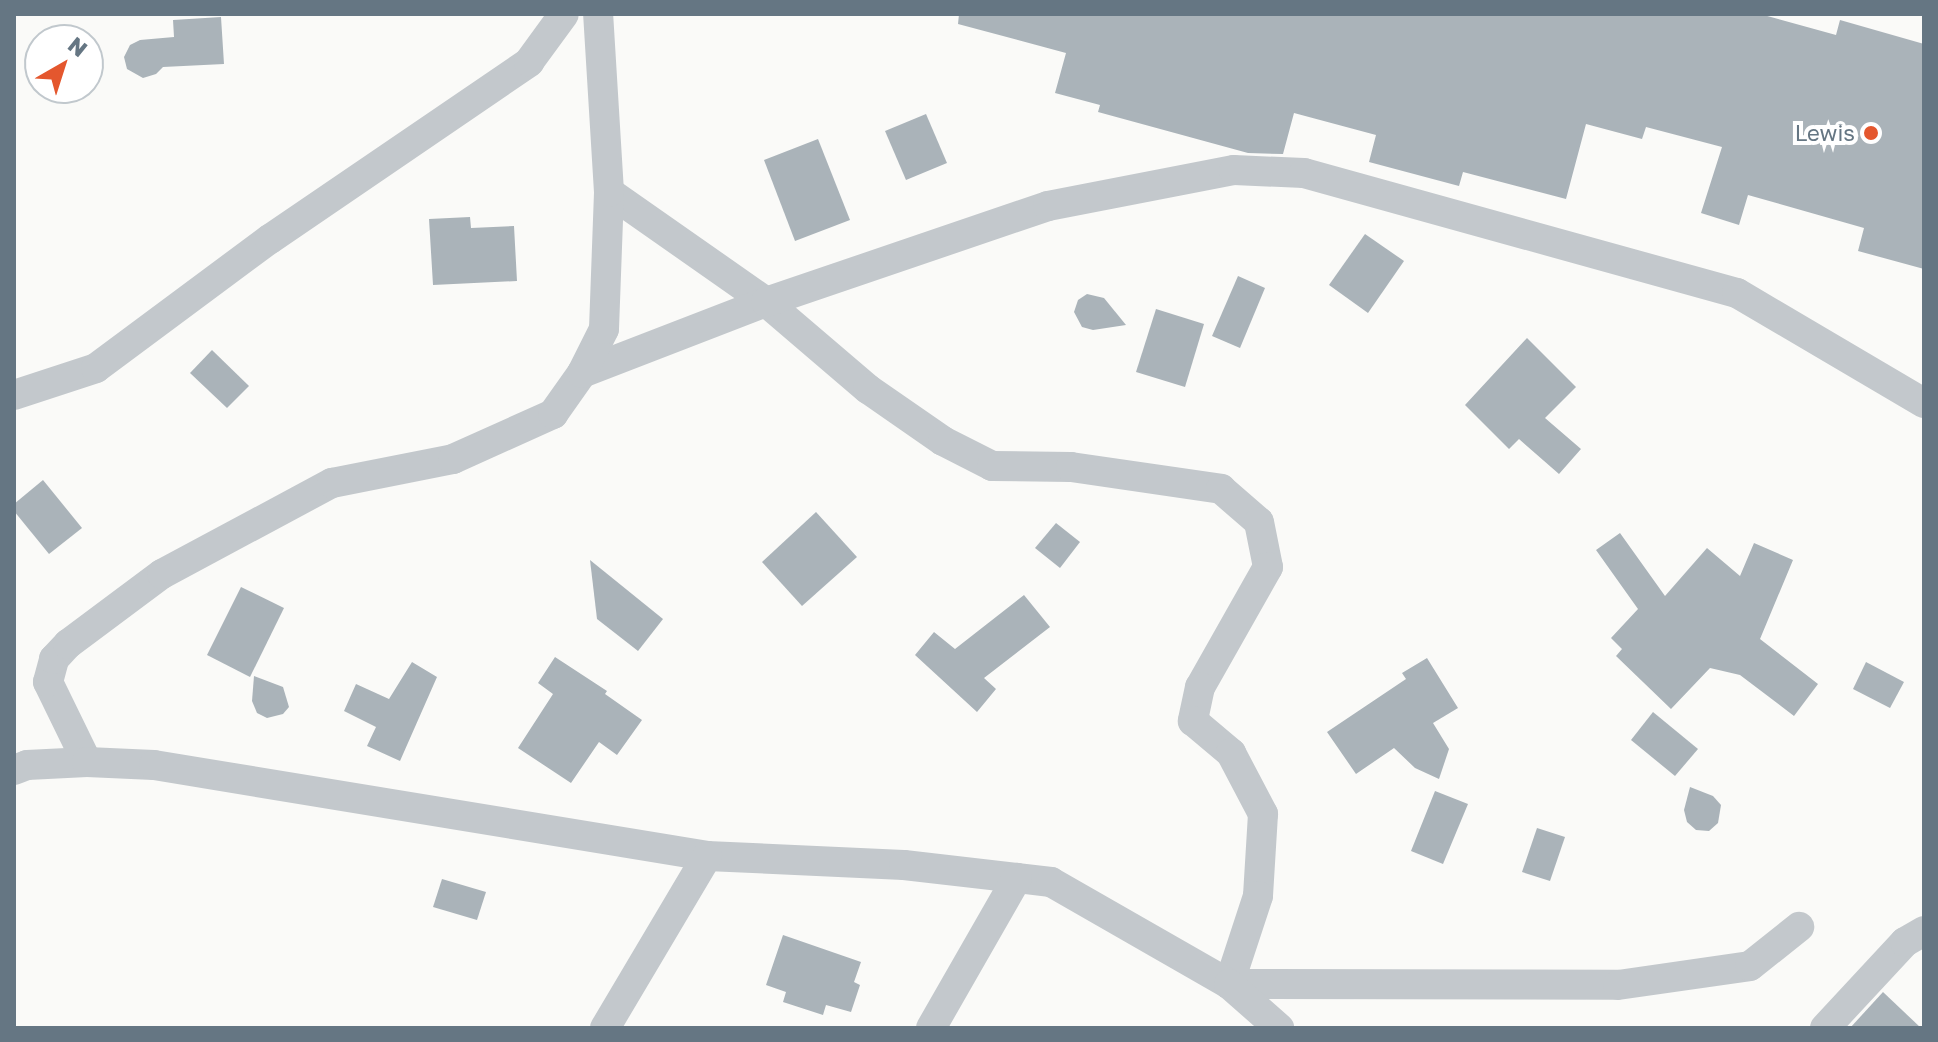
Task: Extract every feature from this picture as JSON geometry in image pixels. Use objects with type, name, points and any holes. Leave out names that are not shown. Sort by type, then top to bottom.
[{"type":"street","points":[[14,395],[96,368],[270,239],[529,62],[564,14]]},
{"type":"street","points":[[87,762],[48,682],[54,659],[68,644],[162,574],[332,483],[453,459],[553,414],[582,373],[604,329],[609,192],[598,14]]},
{"type":"street","points":[[582,373],[766,302],[1048,206],[1234,170],[1304,173],[1737,293],[1924,403]]},
{"type":"street","points":[[609,192],[766,302],[868,389],[943,441],[992,466],[1071,467],[1221,489],[1259,522],[1268,567],[1200,687],[1193,721],[1231,753],[1263,814],[1258,896],[1229,984]]},
{"type":"street","points":[[14,770],[27,765],[87,762],[154,765],[707,856],[904,865],[1051,882],[1229,984],[1279,1028]]},
{"type":"street","points":[[605,1028],[707,856]]},
{"type":"street","points":[[931,1028],[1017,878]]},
{"type":"street","points":[[1229,984],[1618,985],[1750,966],[1799,927]]},
{"type":"street","points":[[1825,1028],[1905,942],[1924,931]]},
{"type":"building","points":[[959,14],[1760,14],[1836,35],[1840,20],[1924,44],[1924,269],[1858,251],[1864,228],[1748,195],[1739,225],[1701,213],[1722,147],[1646,127],[1642,139],[1586,124],[1566,199],[1463,172],[1459,186],[1369,162],[1376,135],[1294,113],[1283,154],[1248,153],[1098,112],[1100,105],[1055,93],[1066,53],[958,24]]},
{"type":"building","points":[[221,17],[224,64],[163,67],[156,74],[143,78],[127,69],[124,57],[130,45],[140,40],[174,37],[173,20]]},
{"type":"building","points":[[926,114],[947,163],[906,180],[885,131]]},
{"type":"building","points":[[818,139],[850,220],[795,241],[764,160]]},
{"type":"building","points":[[470,217],[471,228],[514,226],[517,281],[433,285],[429,219]]},
{"type":"building","points":[[1365,234],[1404,261],[1368,313],[1329,285]]},
{"type":"building","points":[[1238,276],[1265,288],[1240,348],[1212,336]]},
{"type":"building","points":[[1087,294],[1104,298],[1126,325],[1093,330],[1082,327],[1074,312],[1078,300]]},
{"type":"building","points":[[1156,309],[1204,324],[1185,387],[1136,372]]},
{"type":"building","points":[[1527,338],[1576,387],[1545,418],[1581,449],[1559,474],[1519,439],[1509,449],[1465,405]]},
{"type":"building","points":[[212,350],[249,386],[227,408],[190,373]]},
{"type":"building","points":[[43,480],[82,528],[49,554],[14,511],[14,504]]},
{"type":"building","points":[[816,512],[857,557],[802,606],[762,562]]},
{"type":"building","points":[[1056,523],[1080,542],[1060,568],[1035,548]]},
{"type":"building","points":[[1620,533],[1665,596],[1707,548],[1740,576],[1754,543],[1793,560],[1760,639],[1818,684],[1794,716],[1740,675],[1710,668],[1671,709],[1616,656],[1622,649],[1611,638],[1638,609],[1596,550]]},
{"type":"building","points":[[590,560],[663,619],[638,651],[597,619]]},
{"type":"building","points":[[241,587],[284,608],[250,677],[207,655]]},
{"type":"building","points":[[1024,595],[1050,627],[984,678],[996,689],[977,712],[915,655],[934,632],[955,649]]},
{"type":"building","points":[[555,657],[607,691],[605,694],[642,720],[617,755],[599,742],[571,783],[518,748],[553,694],[538,683]]},
{"type":"building","points":[[1427,658],[1458,708],[1433,723],[1449,749],[1439,779],[1415,768],[1394,748],[1356,774],[1327,732],[1406,679],[1402,673]]},
{"type":"building","points":[[412,662],[437,677],[400,761],[367,746],[376,727],[344,711],[356,684],[389,699]]},
{"type":"building","points":[[1866,662],[1904,682],[1890,708],[1853,689]]},
{"type":"building","points":[[254,676],[283,687],[289,707],[283,714],[267,718],[257,713],[252,701]]},
{"type":"building","points":[[1653,712],[1698,749],[1675,776],[1631,740]]},
{"type":"building","points":[[1690,787],[1713,796],[1721,805],[1718,823],[1709,831],[1696,830],[1687,822],[1684,810]]},
{"type":"building","points":[[1435,791],[1468,804],[1443,864],[1411,851]]},
{"type":"building","points":[[1537,828],[1565,837],[1550,881],[1522,872]]},
{"type":"building","points":[[442,879],[486,892],[477,920],[433,907]]},
{"type":"building","points":[[783,935],[861,962],[854,982],[860,985],[851,1012],[826,1005],[823,1015],[783,1002],[786,992],[766,985]]},
{"type":"building","points":[[1883,992],[1921,1028],[1850,1028]]},
{"type":"place","name":"Lewis","points":[[1871,133]]}]
